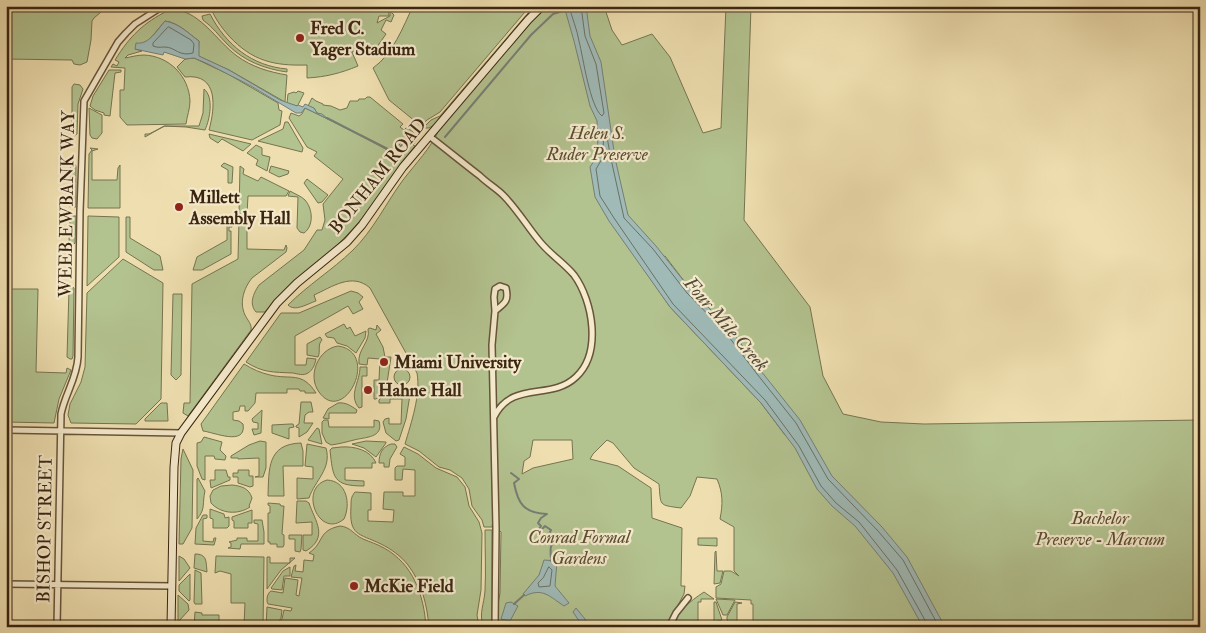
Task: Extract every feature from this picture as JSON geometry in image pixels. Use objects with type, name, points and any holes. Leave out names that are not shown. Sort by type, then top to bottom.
[{"type":"street","name":"WEEB EWBANK WAY","points":[[61,431],[60,414],[64,400],[76,376],[78,363],[84,101],[126,33],[135,24],[163,6]]},
{"type":"street","name":"BONHAM ROAD","points":[[181,433],[276,303],[347,242],[362,226],[403,167],[542,6]]},
{"type":"street","points":[[429,136],[504,196],[546,250],[574,276],[591,313],[593,323],[591,345],[586,362],[580,373],[562,386],[518,395],[506,401],[499,407],[494,417]]},
{"type":"street","points":[[495,311],[492,345],[496,528],[495,627]]},
{"type":"street","points":[[6,430],[181,433],[176,443],[174,466],[171,627]]},
{"type":"street","name":"BISHOP STREET","points":[[57,627],[61,431]]},
{"type":"street","points":[[6,584],[172,586]]},
{"type":"street","points":[[669,627],[676,612],[688,598]]},
{"type":"green space","points":[[6,6],[108,6],[92,21],[87,62],[80,65],[74,64],[72,60],[6,59]]},
{"type":"green space","name":"Fred C. Yager Stadium","points":[[210,6],[388,6],[389,16],[379,16],[377,23],[390,16],[390,6],[392,6],[391,12],[394,15],[391,22],[386,20],[381,30],[386,34],[372,54],[361,48],[352,52],[358,66],[321,77],[307,78],[307,65],[274,63],[246,51],[223,29]]},
{"type":"green space","points":[[413,6],[530,6],[440,112],[421,126],[389,100],[373,68],[392,48]]},
{"type":"green space","points":[[534,6],[537,6],[434,125],[429,128],[423,128],[431,120],[440,116]]},
{"type":"green space","points":[[548,6],[604,6],[612,30],[622,45],[652,34],[670,57],[703,133],[721,128],[726,6],[751,6],[744,220],[810,307],[823,376],[843,414],[881,422],[924,424],[1200,420],[1200,627],[753,627],[753,604],[751,604],[751,600],[716,598],[716,587],[721,584],[724,571],[731,571],[739,576],[734,571],[734,527],[720,519],[722,499],[717,479],[697,477],[690,496],[681,508],[664,505],[661,500],[659,484],[634,468],[613,443],[607,440],[590,459],[618,466],[651,488],[652,518],[682,528],[681,586],[685,586],[684,594],[666,627],[497,627],[500,593],[501,532],[498,529],[496,428],[491,429],[493,520],[492,527],[484,527],[482,520],[472,506],[469,489],[462,478],[450,470],[439,467],[419,451],[405,444],[417,400],[417,373],[370,288],[356,281],[342,282],[314,295],[316,301],[298,308],[288,305],[360,243],[403,180],[427,150],[439,130],[527,25]],"holes":[[[665,256],[691,290],[730,329],[761,371],[785,435],[761,403],[670,307],[643,268]],[[533,440],[572,440],[573,459],[533,468],[522,474],[524,461],[530,457]]]},
{"type":"green space","points":[[169,10],[179,10],[198,19],[229,50],[249,63],[267,71],[287,75],[285,102],[229,70],[198,56],[199,41],[179,26],[165,21],[149,40],[135,49],[142,51],[128,55],[125,58],[141,55],[153,56],[162,59],[176,69],[186,83],[189,92],[190,104],[186,124],[127,125],[120,117],[120,90],[124,90],[125,68],[111,67],[113,64],[117,66],[119,62],[115,60],[138,31]]},
{"type":"green space","points":[[210,14],[224,35],[241,52],[262,64],[287,69],[287,72],[255,63],[234,51],[203,20],[202,16]]},
{"type":"green space","points":[[194,58],[228,74],[278,103],[279,110],[282,111],[280,125],[252,140],[209,130],[213,103],[209,86],[204,80],[196,77],[185,77],[177,67],[185,59]]},
{"type":"green space","points":[[109,70],[121,70],[121,72],[115,73],[110,116],[104,115],[104,113],[90,106],[93,96]]},
{"type":"green space","points":[[74,84],[80,85],[83,89],[78,104],[77,134],[74,136],[72,133],[72,87]]},
{"type":"green space","points":[[204,89],[210,103],[210,114],[205,130],[165,126],[199,126],[203,113]]},
{"type":"green space","points":[[298,91],[304,93],[298,105],[287,103],[288,94]]},
{"type":"green space","points":[[370,97],[403,124],[400,127],[404,130],[407,127],[415,134],[417,139],[413,145],[415,146],[366,213],[348,234],[284,291],[265,312],[256,312],[253,306],[253,299],[259,285],[304,250],[317,230],[322,230],[325,220],[323,204],[343,179],[314,156],[317,152],[307,147],[289,118],[291,113],[299,116],[305,108],[350,130],[317,113],[314,108],[308,106],[312,98],[323,105],[340,110],[347,108],[350,101]],"holes":[[[410,134],[414,136],[414,140],[398,156],[361,135],[394,150]]]},
{"type":"green space","points":[[89,108],[102,115],[102,133],[97,139],[92,138],[90,135]]},
{"type":"green space","points":[[285,122],[288,122],[303,148],[302,152],[258,141],[283,129]]},
{"type":"green space","points":[[209,134],[251,144],[243,151],[222,139],[218,143],[210,138]]},
{"type":"green space","points":[[256,145],[262,148],[262,155],[270,157],[267,171],[256,165],[258,160],[247,153]]},
{"type":"green space","points":[[90,148],[98,149],[92,151],[92,180],[117,180],[120,165],[120,208],[88,208],[89,154],[92,150]]},
{"type":"green space","points":[[74,163],[76,166],[76,207],[70,207],[71,166]]},
{"type":"green space","points":[[224,163],[233,167],[232,183],[228,183],[228,170],[221,166]]},
{"type":"green space","points":[[240,166],[244,169],[243,174],[258,181],[261,177],[289,191],[286,196],[248,196],[247,214],[239,214]]},
{"type":"green space","points":[[271,166],[289,171],[288,174],[279,177],[269,172]]},
{"type":"green space","points":[[307,179],[328,195],[322,202],[318,203],[304,183]]},
{"type":"green space","points":[[290,191],[303,199],[310,208],[311,222],[304,233],[300,232],[297,228],[298,197],[288,196]]},
{"type":"green space","points":[[70,216],[76,216],[75,243],[72,246],[69,243]]},
{"type":"green space","points":[[88,216],[119,217],[119,257],[87,286]]},
{"type":"green space","points":[[126,217],[130,217],[130,238],[160,256],[163,270],[154,270],[126,252]]},
{"type":"green space","points":[[227,218],[232,219],[232,227],[229,227],[229,231],[231,231],[231,254],[202,270],[193,270],[197,257],[227,240]]},
{"type":"green space","points":[[239,220],[247,221],[247,249],[284,250],[286,245],[286,252],[249,282],[243,295],[242,305],[251,330],[188,416],[183,413],[184,403],[190,403],[192,284],[238,259]]},
{"type":"green space","points":[[123,259],[163,283],[161,399],[136,424],[71,423],[68,415],[70,404],[81,382],[85,367],[87,293]]},
{"type":"green space","points":[[71,286],[74,288],[73,356],[70,359],[67,357],[69,289]]},
{"type":"green space","points":[[6,289],[38,289],[36,372],[66,373],[67,368],[71,370],[59,399],[54,423],[6,422]]},
{"type":"green space","points":[[351,291],[363,297],[359,302],[363,309],[353,314],[348,306],[295,336],[295,365],[306,365],[307,358],[316,359],[308,373],[268,371],[246,362],[281,313],[299,313]]},
{"type":"green space","points":[[173,294],[182,294],[181,375],[176,380],[171,375]]},
{"type":"green space","points":[[344,324],[347,329],[350,327],[355,336],[366,331],[365,338],[356,353],[347,346],[337,343],[334,338],[327,337],[325,334]]},
{"type":"green space","points":[[377,325],[381,330],[376,334],[383,347],[385,357],[391,357],[387,383],[380,383],[380,389],[385,389],[385,392],[374,399],[374,380],[379,380],[380,359],[368,358],[367,365],[359,364],[359,359],[368,338],[368,329],[376,330]]},
{"type":"green space","points":[[320,337],[322,340],[318,357],[307,355],[307,344]]},
{"type":"green space","points":[[338,346],[351,351],[357,361],[357,372],[354,384],[347,394],[339,400],[329,400],[319,392],[314,378],[314,371],[316,364],[325,352]]},
{"type":"green space","points":[[244,364],[267,374],[301,379],[311,386],[316,393],[305,393],[305,391],[300,391],[299,389],[287,389],[287,393],[256,393],[255,403],[248,411],[245,411],[245,406],[240,406],[239,411],[233,412],[233,420],[243,424],[243,431],[240,435],[228,437],[203,431],[201,424]]},
{"type":"green space","points":[[360,367],[367,367],[367,376],[362,376],[362,407],[359,408],[354,393]]},
{"type":"green space","points":[[402,369],[408,371],[410,377],[408,383],[402,385],[396,383],[394,377],[396,371]]},
{"type":"green space","points":[[410,388],[406,419],[399,440],[396,441],[386,433],[383,422],[389,418],[389,424],[401,424],[402,399],[390,399],[390,403],[379,403],[379,400],[384,395],[402,395],[403,390]]},
{"type":"green space","points":[[301,402],[311,402],[313,412],[305,415],[304,423],[313,423],[307,432],[299,437],[299,428],[296,426],[299,424]]},
{"type":"green space","points":[[161,403],[167,403],[168,421],[145,421],[145,419]]},
{"type":"green space","points":[[338,403],[350,406],[357,410],[356,413],[329,413],[329,419],[323,418],[328,409]]},
{"type":"green space","points":[[262,410],[261,433],[254,435],[252,429],[258,429],[258,423],[253,422],[252,419]]},
{"type":"green space","points":[[328,420],[329,427],[374,427],[374,420],[379,421],[380,427],[379,431],[372,436],[331,445],[326,442],[322,433],[322,422]]},
{"type":"green space","points":[[293,424],[294,427],[289,428],[289,439],[272,433],[272,425]]},
{"type":"green space","points":[[317,428],[319,429],[322,444],[308,440]]},
{"type":"green space","points":[[204,437],[222,442],[220,450],[226,456],[225,460],[215,459],[214,456],[205,456],[205,480],[202,479],[197,466],[197,443],[201,442]]},
{"type":"green space","points":[[260,441],[266,442],[266,468],[263,477],[255,477],[259,476],[259,458],[238,459],[231,458],[231,456],[249,445]]},
{"type":"green space","points":[[366,441],[386,443],[376,457],[364,448],[352,444]]},
{"type":"green space","points":[[301,443],[303,466],[283,466],[284,496],[268,496],[270,468],[276,453],[290,444]]},
{"type":"green space","points":[[307,444],[326,448],[327,462],[309,498],[297,499],[297,478],[313,479],[313,467],[305,466]]},
{"type":"green space","points":[[395,444],[397,447],[390,459],[389,467],[384,467],[384,463],[379,463],[380,454],[385,447]]},
{"type":"green space","points":[[341,447],[362,450],[374,459],[376,463],[372,463],[372,468],[345,468],[345,480],[364,481],[364,486],[346,484],[336,478],[332,467],[330,450]]},
{"type":"green space","points":[[404,447],[418,454],[436,468],[457,477],[465,487],[469,506],[479,522],[482,533],[481,590],[477,615],[479,627],[429,627],[423,594],[417,579],[408,565],[392,550],[361,535],[354,528],[351,516],[351,502],[355,492],[371,493],[371,510],[368,510],[368,521],[393,522],[394,510],[383,509],[384,492],[403,492],[403,496],[415,496],[415,470],[403,469],[402,480],[395,480],[395,468],[397,466],[405,466],[405,457],[400,454]]},
{"type":"green space","points":[[183,449],[193,470],[192,528],[183,544],[179,544],[181,459]]},
{"type":"green space","points":[[215,470],[226,470],[230,480],[211,488],[210,480],[215,480]]},
{"type":"green space","points":[[238,470],[249,470],[249,476],[253,476],[253,486],[250,487],[238,483],[238,477],[233,477],[233,473],[238,473]]},
{"type":"green space","points":[[197,479],[205,491],[203,509],[197,519]]},
{"type":"green space","points":[[327,480],[339,484],[346,494],[347,507],[344,519],[335,524],[327,523],[320,518],[315,510],[313,501],[314,492],[318,485]]},
{"type":"green space","points":[[232,485],[241,487],[249,492],[252,498],[250,507],[245,510],[230,512],[215,507],[211,503],[210,496],[213,490],[221,486]]},
{"type":"green space","points":[[297,501],[309,503],[317,522],[319,534],[317,540],[306,551],[303,550],[303,535],[312,535],[312,522],[296,523]]},
{"type":"green space","points":[[268,503],[284,506],[283,547],[277,547],[277,544],[270,544],[268,542],[268,513],[270,513],[270,506]]},
{"type":"green space","points":[[210,509],[224,514],[225,518],[229,517],[229,526],[227,528],[213,528]]},
{"type":"green space","points":[[252,510],[252,523],[248,523],[248,528],[234,528],[232,517]]},
{"type":"green space","points":[[203,515],[207,515],[207,518],[203,519],[203,541],[213,542],[214,538],[216,538],[214,545],[195,544],[196,528]]},
{"type":"green space","points":[[254,520],[262,520],[264,544],[241,544],[240,549],[228,548],[231,547],[229,542],[237,540],[237,538],[247,538],[247,541],[258,541],[258,524],[254,523]]},
{"type":"green space","name":"McKie Field","points":[[340,526],[384,548],[403,563],[415,582],[423,603],[426,627],[278,627],[284,610],[291,611],[292,608],[268,604],[269,593],[271,591],[283,593],[285,578],[298,580],[296,595],[299,596],[302,578],[291,577],[294,566],[296,565],[295,571],[303,572],[304,560],[313,561],[314,555],[309,553],[324,534]]},
{"type":"green space","points":[[485,530],[492,530],[492,627],[483,627],[481,617],[485,591]]},
{"type":"green space","points":[[289,535],[302,535],[300,552],[295,551],[295,539],[289,539]]},
{"type":"green space","points":[[698,538],[717,538],[717,546],[698,545]]},
{"type":"green space","points":[[715,552],[717,571],[723,571],[720,583],[714,584]]},
{"type":"green space","points":[[195,554],[204,557],[207,572],[194,568]]},
{"type":"green space","points":[[179,556],[184,559],[190,568],[179,581]]},
{"type":"green space","points":[[216,556],[264,557],[263,627],[237,627],[244,626],[245,603],[231,603],[231,574],[220,571],[215,573]]},
{"type":"green space","points":[[267,557],[270,557],[270,563],[289,563],[281,570],[267,589]]},
{"type":"green space","points":[[290,567],[290,576],[284,576],[282,590],[272,589],[283,571]]},
{"type":"green space","points":[[195,570],[201,573],[202,604],[195,604],[194,602]]},
{"type":"green space","points":[[190,574],[189,601],[179,591],[179,585]]},
{"type":"green space","points":[[704,592],[714,599],[701,599],[701,602],[698,602],[698,627],[672,627],[685,607]]},
{"type":"green space","points":[[178,595],[188,604],[189,610],[178,622]]},
{"type":"green space","points":[[716,599],[735,600],[727,615],[723,615]]},
{"type":"green space","points":[[714,602],[716,602],[722,620],[714,622]]},
{"type":"green space","points":[[735,602],[742,603],[737,604],[737,622],[729,622],[727,617]]},
{"type":"green space","points":[[267,607],[282,610],[281,618],[276,627],[266,627]]},
{"type":"green space","points":[[195,612],[202,613],[202,615],[219,615],[219,627],[194,627]]},
{"type":"water","name":"Four Mile Creek","points":[[564,6],[586,6],[590,36],[601,62],[615,158],[628,215],[656,246],[691,290],[730,329],[800,420],[832,476],[882,527],[907,557],[945,627],[923,627],[893,573],[855,526],[832,506],[817,489],[795,448],[761,403],[670,307],[609,221],[595,197],[590,167],[596,161],[598,153],[597,121],[590,106]]},
{"type":"water","points":[[165,21],[179,26],[199,41],[199,56],[229,70],[280,100],[303,107],[305,104],[314,108],[317,113],[322,114],[328,119],[305,108],[301,113],[296,113],[251,86],[194,58],[185,59],[164,52],[163,55],[135,49],[136,43],[145,42],[149,39]]},
{"type":"water","points":[[544,560],[557,561],[555,586],[569,603],[564,606],[546,594],[537,592],[525,596],[523,594],[539,575]]},
{"type":"water","points":[[511,602],[518,606],[510,621],[501,619],[506,603]]},
{"type":"water","points":[[576,608],[585,619],[588,627],[583,627],[573,612]]},
{"type":"waterway","points":[[445,137],[531,35],[553,14],[566,10]]},
{"type":"waterway","points":[[327,118],[391,151],[395,151],[406,141],[414,139]]},
{"type":"waterway","points":[[511,473],[519,479],[514,483],[523,506],[533,512],[547,514],[538,523],[541,526],[539,529],[541,530],[545,526],[551,530],[549,537],[557,536],[557,540],[551,546],[551,561]]},
{"type":"waterway","points":[[514,604],[524,595]]},
{"type":"place","name":"Fred C. Yager Stadium","points":[[300,38]]},
{"type":"place","name":"Millett Assembly Hall","points":[[179,207]]},
{"type":"place","name":"Miami University","points":[[384,362]]},
{"type":"place","name":"Hahne Hall","points":[[368,390]]},
{"type":"place","name":"McKie Field","points":[[354,586]]},
{"type":"park label","name":"Helen S. Ruder Preserve","points":[[597,143]]},
{"type":"park label","name":"Bachelor Preserve - Marcum","points":[[1100,528]]},
{"type":"park label","name":"Conrad Formal Gardens","points":[[579,547]]}]
